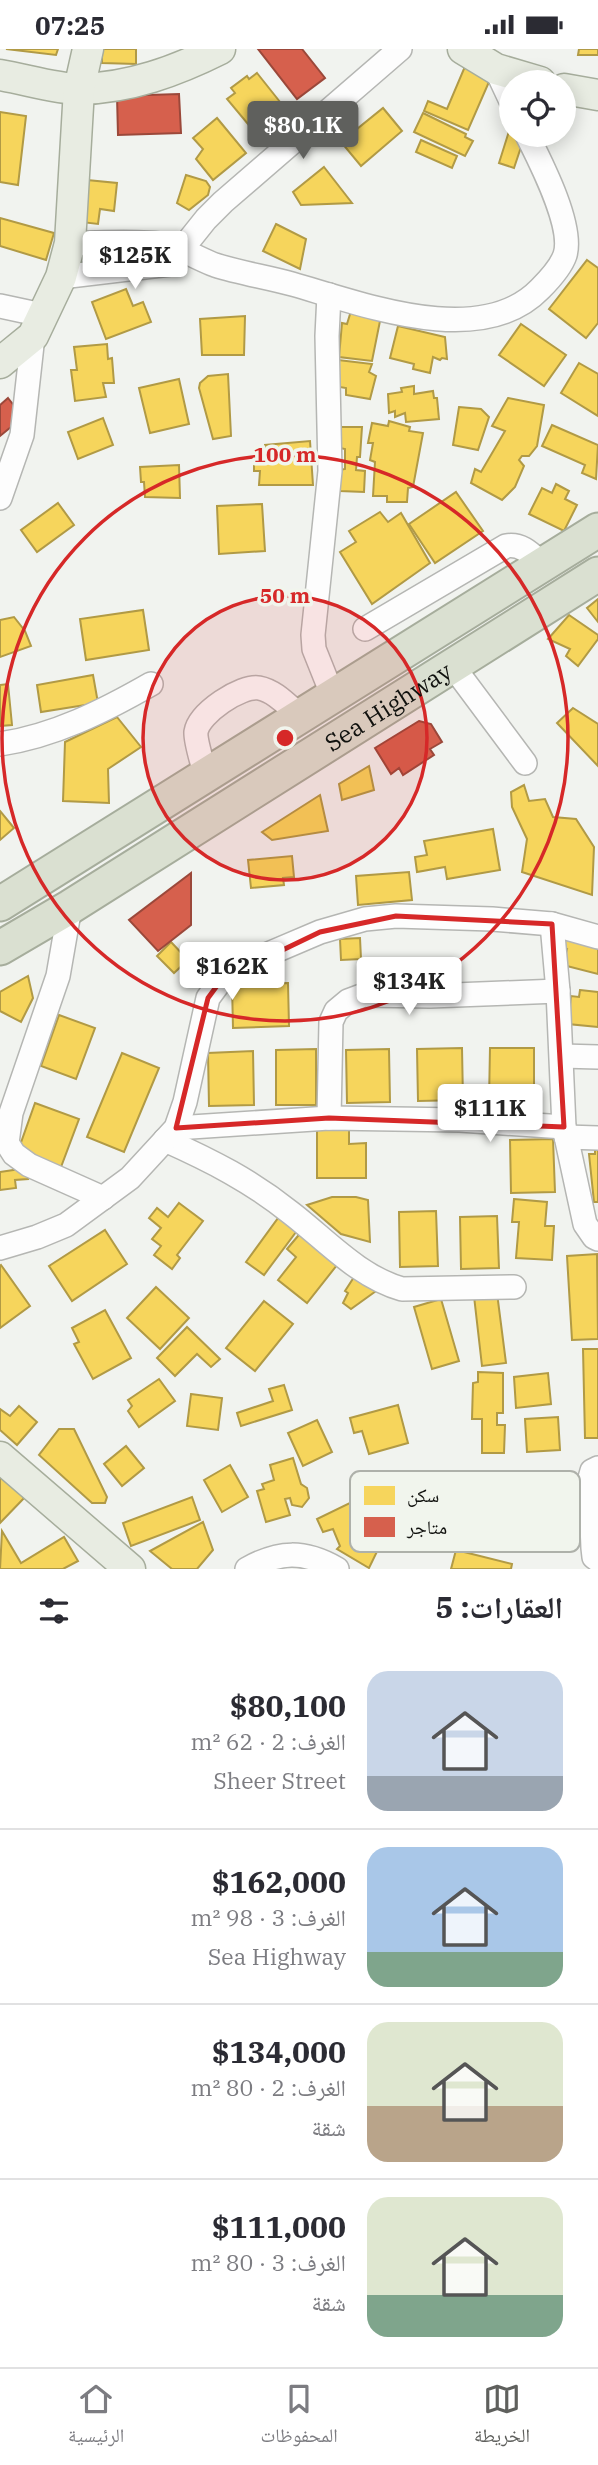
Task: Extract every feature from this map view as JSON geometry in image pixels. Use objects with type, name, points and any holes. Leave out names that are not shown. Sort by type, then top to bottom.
[{"type":"highway","name":"Sea Highway","points":[[0,904],[598,530]]},
{"type":"highway","name":"Sea Highway","points":[[0,948],[70,907],[598,575]]},
{"type":"main road","points":[[0,363],[37,326],[61,277],[70,243],[79,89],[88,49]]},
{"type":"main road","points":[[0,75],[79,89],[149,79],[195,62],[220,49]]},
{"type":"main road","points":[[463,49],[499,70]]},
{"type":"main road","points":[[576,91],[598,95]]},
{"type":"main road","points":[[0,1457],[130,1569]]},
{"type":"street","points":[[61,277],[170,264],[223,202],[400,49]]},
{"type":"street","points":[[496,69],[499,75]]},
{"type":"street","points":[[70,243],[167,245],[218,266],[329,295],[445,320],[494,316],[528,301],[551,277],[565,255],[566,236],[561,211],[532,147]]},
{"type":"street","points":[[329,295],[327,336],[330,471],[313,635],[314,649],[332,694]]},
{"type":"street","points":[[0,306],[37,326],[22,435],[0,498]]},
{"type":"street","points":[[365,629],[506,546],[526,549],[542,564]]},
{"type":"street","points":[[452,665],[525,764]]},
{"type":"street","points":[[0,744],[55,730],[88,717],[151,684]]},
{"type":"street","points":[[205,774],[196,732],[204,717],[240,691],[257,688],[272,692],[299,715]]},
{"type":"street","points":[[70,907],[58,976],[11,1113],[7,1143],[14,1154],[29,1165],[103,1198]]},
{"type":"street","points":[[0,1248],[66,1225],[130,1178],[170,1134],[185,1101],[208,998],[222,979],[240,966],[320,932],[365,919],[396,916],[492,919],[552,925],[598,937]]},
{"type":"street","points":[[552,925],[565,1132],[585,1224],[598,1239]]},
{"type":"street","points":[[329,1118],[331,1022],[336,1011],[348,1001],[364,995],[430,996],[558,991]]},
{"type":"street","points":[[562,1056],[598,1057]]},
{"type":"street","points":[[170,1134],[329,1118],[460,1120],[598,1138]]},
{"type":"street","points":[[170,1134],[246,1180],[292,1213],[359,1268],[388,1285],[402,1289],[514,1287]]},
{"type":"street","points":[[598,1468],[592,1471],[590,1478],[593,1548],[594,1557],[598,1560]]},
{"type":"street","points":[[247,1569],[276,1556],[293,1555],[320,1560],[337,1569]]},
{"type":"highlighted area","points":[[396,916],[552,924],[564,1127],[329,1118],[176,1128],[208,998],[222,979],[320,932]]},
{"type":"building: سكن","points":[[6,49],[58,49],[56,55]]},
{"type":"building: سكن","points":[[102,49],[136,49],[136,64],[102,63]]},
{"type":"building: سكن","points":[[579,49],[598,49],[598,55],[578,55]]},
{"type":"building: سكن","points":[[466,64],[492,75],[468,130],[424,111],[428,101],[447,109]]},
{"type":"building: سكن","points":[[257,73],[288,112],[258,136],[227,99],[235,93],[231,88],[247,76],[249,79]]},
{"type":"building: سكن","points":[[383,108],[402,131],[361,166],[341,142]]},
{"type":"building: سكن","points":[[0,112],[26,116],[18,185],[0,182]]},
{"type":"building: سكن","points":[[423,113],[466,134],[465,137],[473,141],[465,156],[414,132]]},
{"type":"building: سكن","points":[[217,118],[246,153],[213,180],[196,159],[203,149],[193,138]]},
{"type":"building: سكن","points":[[421,140],[457,156],[452,168],[416,152]]},
{"type":"building: سكن","points":[[504,147],[521,147],[514,168],[499,163]]},
{"type":"building: سكن","points":[[324,167],[352,203],[301,205],[293,192]]},
{"type":"building: سكن","points":[[186,175],[206,181],[210,187],[208,195],[189,210],[177,203]]},
{"type":"building: سكن","points":[[87,180],[117,183],[114,211],[100,209],[98,224],[81,222]]},
{"type":"building: سكن","points":[[0,218],[54,233],[46,260],[0,246]]},
{"type":"building: سكن","points":[[276,224],[306,239],[300,269],[263,251]]},
{"type":"building: سكن","points":[[587,260],[598,268],[598,323],[586,338],[549,309]]},
{"type":"building: سكن","points":[[126,289],[133,306],[143,302],[151,322],[106,339],[92,302]]},
{"type":"building: سكن","points":[[351,311],[381,316],[372,361],[339,357],[342,323],[347,324]]},
{"type":"building: سكن","points":[[245,316],[244,355],[202,355],[200,319]]},
{"type":"building: سكن","points":[[521,324],[566,355],[544,386],[499,355]]},
{"type":"building: سكن","points":[[398,326],[445,337],[447,359],[433,357],[430,373],[413,369],[414,364],[390,358]]},
{"type":"building: سكن","points":[[107,344],[108,359],[112,358],[114,383],[103,383],[106,397],[75,401],[71,370],[77,370],[74,347]]},
{"type":"building: سكن","points":[[338,360],[372,364],[369,372],[376,376],[370,399],[346,395],[346,388],[334,386]]},
{"type":"building: سكن","points":[[579,363],[598,374],[598,416],[561,393]]},
{"type":"building: سكن","points":[[228,374],[231,436],[213,439],[199,388],[200,383],[208,376]]},
{"type":"building: سكن","points":[[179,379],[189,424],[150,433],[139,388]]},
{"type":"building: سكن","points":[[414,386],[414,394],[433,391],[434,398],[437,398],[439,419],[406,422],[405,413],[395,417],[395,411],[389,413],[388,394],[402,392],[401,388]]},
{"type":"building: سكن","points":[[508,398],[544,405],[537,446],[529,456],[522,456],[519,460],[524,466],[515,487],[502,500],[471,483],[475,469],[481,472],[505,431],[492,426]]},
{"type":"building: سكن","points":[[459,407],[481,409],[489,417],[478,450],[453,445]]},
{"type":"building: سكن","points":[[103,418],[113,445],[78,459],[68,432]]},
{"type":"building: سكن","points":[[389,421],[410,427],[409,431],[423,433],[413,487],[408,488],[407,502],[387,502],[387,496],[373,496],[375,462],[370,460],[373,443],[368,443],[372,423],[388,426]]},
{"type":"building: سكن","points":[[552,425],[598,445],[596,479],[582,473],[585,465],[542,446]]},
{"type":"building: سكن","points":[[341,427],[362,427],[360,457],[357,457],[356,470],[365,471],[364,492],[340,491],[340,470],[345,469],[345,449],[340,448]]},
{"type":"building: سكن","points":[[310,441],[313,485],[259,485],[260,471],[254,471],[254,464],[266,464],[265,445]]},
{"type":"building: سكن","points":[[179,465],[180,498],[145,497],[140,467]]},
{"type":"building: سكن","points":[[556,484],[569,491],[565,499],[577,505],[564,531],[529,514],[542,488],[552,493]]},
{"type":"building: سكن","points":[[456,492],[483,531],[435,563],[409,524]]},
{"type":"building: سكن","points":[[58,503],[74,525],[37,552],[21,530]]},
{"type":"building: سكن","points":[[262,504],[265,551],[219,554],[217,506]]},
{"type":"building: سكن","points":[[380,512],[388,522],[401,513],[430,563],[372,604],[340,552],[356,542],[349,531]]},
{"type":"building: سكن","points":[[598,599],[598,622],[587,608]]},
{"type":"building: سكن","points":[[143,610],[149,650],[86,660],[80,619]]},
{"type":"building: سكن","points":[[569,615],[598,635],[598,639],[578,666],[566,656],[570,649],[548,639]]},
{"type":"building: سكن","points":[[14,617],[25,631],[31,646],[0,657],[0,620]]},
{"type":"building: سكن","points":[[93,675],[98,703],[41,712],[37,685]]},
{"type":"building: سكن","points":[[8,684],[12,725],[0,726],[0,685]]},
{"type":"building: سكن","points":[[573,708],[598,724],[598,766],[557,723]]},
{"type":"building: سكن","points":[[117,717],[141,747],[108,769],[109,803],[63,801],[65,742]]},
{"type":"building: سكن","points":[[369,766],[374,790],[342,800],[339,784]]},
{"type":"building: سكن","points":[[524,785],[529,801],[545,799],[553,817],[576,819],[594,847],[592,895],[522,872],[527,839],[512,807],[511,792]]},
{"type":"building: سكن","points":[[320,795],[328,831],[272,840],[262,832]]},
{"type":"building: سكن","points":[[0,811],[14,828],[0,840]]},
{"type":"building: سكن","points":[[493,829],[500,870],[447,879],[445,867],[417,872],[415,857],[427,855],[424,841]]},
{"type":"building: سكن","points":[[292,856],[294,877],[283,878],[284,885],[251,888],[248,860]]},
{"type":"building: سكن","points":[[409,872],[412,900],[358,905],[356,876]]},
{"type":"building: سكن","points":[[562,929],[598,939],[598,974],[563,965],[567,949],[557,946]]},
{"type":"building: سكن","points":[[360,938],[361,959],[341,960],[340,939]]},
{"type":"building: سكن","points":[[171,942],[188,960],[174,973],[157,956]]},
{"type":"building: سكن","points":[[28,976],[33,998],[21,1022],[0,1011],[0,992]]},
{"type":"building: سكن","points":[[288,983],[289,1026],[233,1028],[232,984]]},
{"type":"building: سكن","points":[[580,990],[598,992],[598,1027],[568,1024],[571,996],[579,997]]},
{"type":"building: سكن","points":[[59,1015],[95,1028],[76,1079],[41,1066]]},
{"type":"building: سكن","points":[[462,1048],[463,1100],[418,1101],[417,1049]]},
{"type":"building: سكن","points":[[490,1048],[534,1048],[534,1101],[489,1101]]},
{"type":"building: سكن","points":[[316,1049],[316,1105],[276,1105],[276,1050]]},
{"type":"building: سكن","points":[[389,1049],[390,1102],[347,1103],[346,1050]]},
{"type":"building: سكن","points":[[253,1051],[254,1105],[209,1106],[208,1053]]},
{"type":"building: سكن","points":[[122,1053],[159,1068],[124,1152],[87,1137]]},
{"type":"building: سكن","points":[[35,1103],[79,1119],[61,1167],[18,1151]]},
{"type":"building: سكن","points":[[317,1126],[349,1126],[349,1144],[366,1143],[366,1178],[317,1178]]},
{"type":"building: سكن","points":[[553,1139],[555,1192],[511,1193],[510,1140]]},
{"type":"building: سكن","points":[[595,1145],[598,1145],[598,1202],[594,1202],[589,1154],[595,1154]]},
{"type":"building: سكن","points":[[27,1168],[28,1179],[15,1180],[16,1188],[0,1190],[0,1172]]},
{"type":"building: سكن","points":[[332,1197],[368,1200],[370,1242],[341,1234],[307,1205]]},
{"type":"building: سكن","points":[[514,1199],[547,1202],[545,1226],[554,1226],[552,1260],[516,1258],[519,1222],[512,1222]]},
{"type":"building: سكن","points":[[179,1203],[203,1221],[177,1255],[180,1258],[172,1269],[154,1255],[161,1246],[152,1239],[161,1228],[149,1218],[157,1208],[168,1217]]},
{"type":"building: سكن","points":[[436,1211],[438,1266],[400,1267],[399,1212]]},
{"type":"building: سكن","points":[[281,1214],[299,1228],[264,1275],[246,1262]]},
{"type":"building: سكن","points":[[497,1216],[499,1268],[461,1269],[460,1217]]},
{"type":"building: سكن","points":[[105,1230],[127,1264],[72,1301],[49,1266]]},
{"type":"building: سكن","points":[[303,1230],[341,1260],[307,1303],[278,1280],[296,1257],[287,1249]]},
{"type":"building: سكن","points":[[597,1254],[598,1339],[572,1340],[567,1256]]},
{"type":"building: سكن","points":[[0,1266],[30,1306],[0,1328]]},
{"type":"building: سكن","points":[[356,1274],[383,1286],[351,1309],[343,1303],[348,1293],[345,1291]]},
{"type":"building: سكن","points":[[156,1287],[189,1318],[160,1349],[127,1318]]},
{"type":"building: سكن","points":[[497,1293],[506,1363],[482,1366],[474,1296]]},
{"type":"building: سكن","points":[[441,1299],[459,1361],[432,1369],[414,1307]]},
{"type":"building: سكن","points":[[264,1301],[293,1324],[255,1371],[226,1348]]},
{"type":"building: سكن","points":[[105,1310],[131,1358],[93,1379],[74,1344],[79,1342],[72,1328]]},
{"type":"building: سكن","points":[[187,1327],[220,1359],[211,1367],[197,1354],[175,1376],[157,1358]]},
{"type":"building: سكن","points":[[583,1349],[598,1349],[598,1438],[585,1438]]},
{"type":"building: سكن","points":[[478,1372],[503,1373],[503,1413],[497,1413],[497,1425],[505,1425],[504,1453],[482,1453],[482,1419],[472,1419],[473,1383],[478,1382]]},
{"type":"building: سكن","points":[[548,1373],[551,1404],[516,1408],[514,1377]]},
{"type":"building: سكن","points":[[159,1379],[175,1401],[139,1427],[128,1411],[132,1406],[128,1400]]},
{"type":"building: سكن","points":[[284,1385],[292,1410],[241,1426],[237,1413],[273,1401],[269,1389]]},
{"type":"building: سكن","points":[[191,1394],[222,1398],[218,1430],[187,1426]]},
{"type":"building: سكن","points":[[398,1405],[408,1443],[369,1454],[362,1431],[354,1433],[350,1418]]},
{"type":"building: سكن","points":[[19,1406],[37,1422],[17,1445],[0,1430],[0,1409],[10,1416]]},
{"type":"building: سكن","points":[[558,1417],[560,1450],[527,1452],[525,1419]]},
{"type":"building: سكن","points":[[317,1420],[332,1452],[303,1466],[288,1433]]},
{"type":"building: سكن","points":[[59,1429],[74,1429],[107,1497],[105,1503],[92,1503],[39,1455]]},
{"type":"building: سكن","points":[[126,1446],[144,1468],[122,1486],[104,1464]]},
{"type":"building: سكن","points":[[293,1458],[301,1484],[307,1488],[309,1498],[302,1507],[292,1505],[290,1498],[285,1499],[290,1515],[266,1522],[257,1491],[264,1489],[262,1484],[274,1480],[270,1465]]},
{"type":"building: سكن","points":[[230,1465],[248,1497],[222,1512],[204,1480]]},
{"type":"building: سكن","points":[[0,1475],[26,1496],[0,1523]]},
{"type":"building: سكن","points":[[192,1497],[200,1520],[131,1546],[123,1523]]},
{"type":"building: سكن","points":[[350,1503],[350,1552],[377,1552],[369,1568],[337,1549],[340,1546],[333,1529],[323,1532],[317,1519]]},
{"type":"building: سكن","points":[[203,1522],[213,1550],[197,1569],[172,1569],[150,1551]]},
{"type":"building: سكن","points":[[2,1531],[21,1563],[64,1537],[78,1561],[63,1569],[0,1569]]},
{"type":"building: سكن","points":[[455,1552],[512,1564],[511,1569],[451,1569]]},
{"type":"building: متاجر","points":[[258,49],[302,49],[325,78],[297,99]]},
{"type":"building: متاجر","points":[[179,94],[181,133],[118,135],[117,96]]},
{"type":"building: متاجر","points":[[8,398],[23,417],[0,436],[0,405]]},
{"type":"building: متاجر","points":[[419,721],[431,724],[442,742],[430,749],[434,755],[403,775],[399,768],[391,774],[375,748]]},
{"type":"building: متاجر","points":[[191,873],[191,925],[158,951],[129,920]]}]
